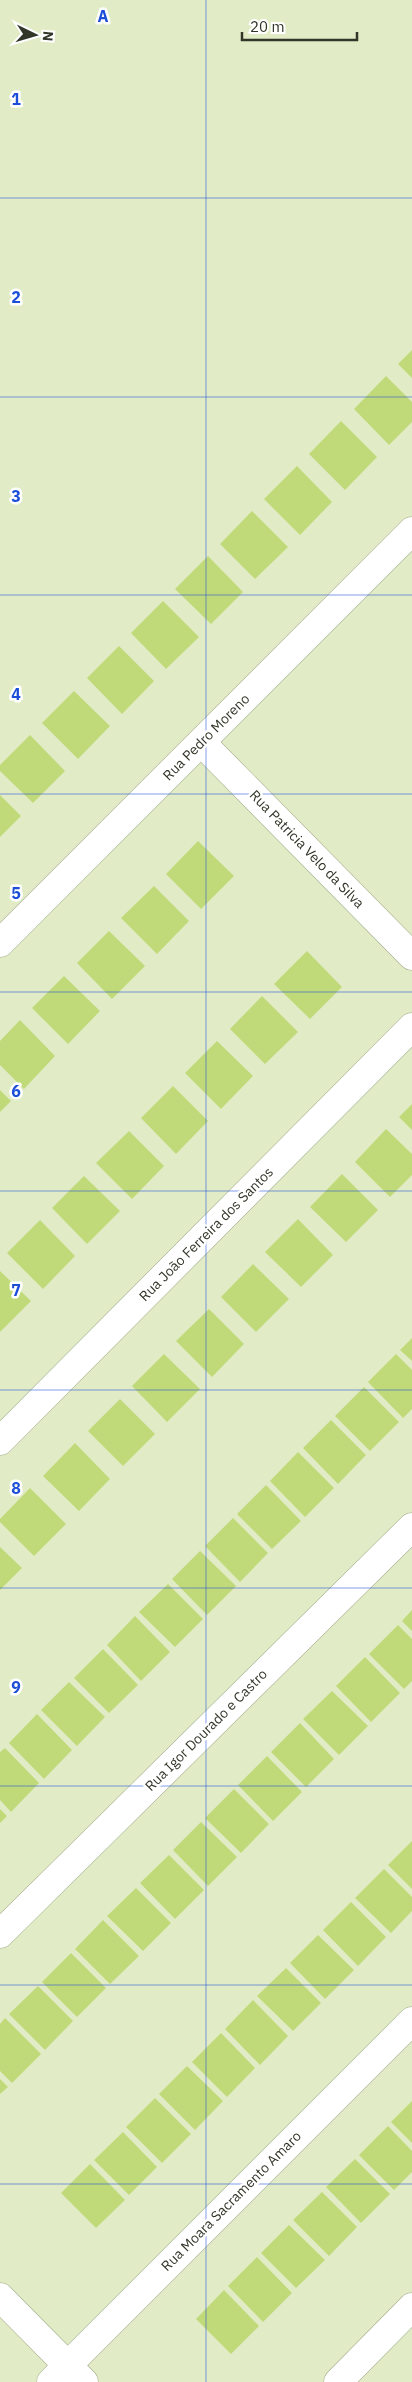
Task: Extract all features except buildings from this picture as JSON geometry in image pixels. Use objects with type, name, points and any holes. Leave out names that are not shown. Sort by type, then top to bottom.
[{"type":"street","name":"Rua Pedro Moreno","points":[[0,943],[412,531]]},
{"type":"street","name":"Rua Patricia Velo da Silva","points":[[201,742],[412,956]]},
{"type":"street","name":"Rua João Ferreira dos Santos","points":[[0,1441],[412,1028]]},
{"type":"street","name":"Rua Igor Dourado e Castro","points":[[0,1934],[412,1527]]},
{"type":"street","name":"Rua Moara Sacramento Amaro","points":[[67,2376],[412,2021]]},
{"type":"street","points":[[0,2297],[67,2376]]},
{"type":"street","points":[[338,2382],[412,2307]]}]
